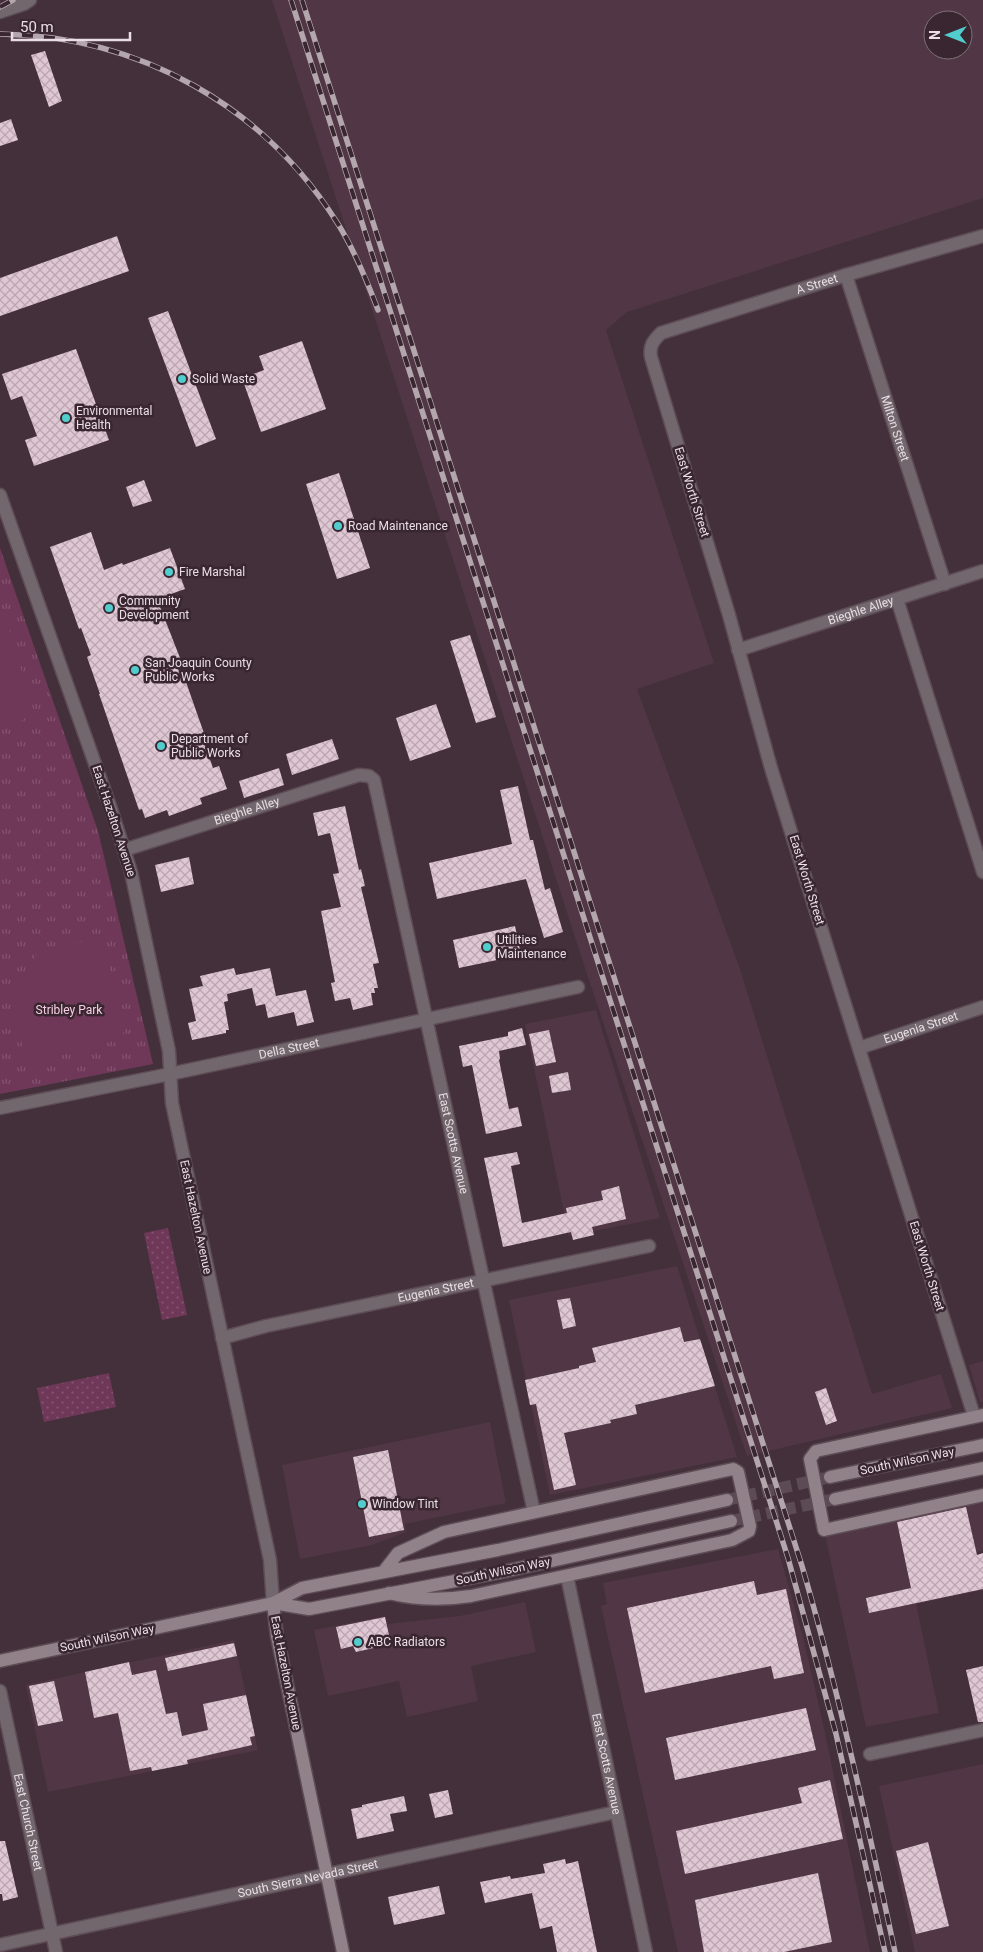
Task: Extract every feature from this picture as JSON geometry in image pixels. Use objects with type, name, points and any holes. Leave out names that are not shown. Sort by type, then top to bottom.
[{"type":"main road","points":[[979,1415],[816,1451],[810,1459],[824,1530],[983,1495]]},
{"type":"main road","name":"South Wilson Way","points":[[830,1478],[983,1445]]},
{"type":"main road","name":"South Wilson Way","points":[[835,1499],[983,1468]]},
{"type":"main road","points":[[384,1571],[398,1552],[444,1532],[733,1469],[738,1472],[750,1526],[746,1534],[732,1540],[452,1599],[407,1598],[389,1593]]},
{"type":"main road","name":"South Wilson Way","points":[[0,1661],[273,1603],[302,1588],[498,1550],[727,1500]]},
{"type":"main road","name":"South Wilson Way","points":[[273,1603],[309,1609],[502,1572],[732,1521]]},
{"type":"main road","name":"East Hazelton Avenue","points":[[273,1603],[277,1636],[343,1952]]},
{"type":"street","points":[[0,12],[30,0]]},
{"type":"street","name":"A Street","points":[[653,341],[661,333],[846,275],[983,236]]},
{"type":"street","name":"Milton Street","points":[[846,275],[945,584]]},
{"type":"street","name":"East Worth Street","points":[[653,341],[650,348],[651,358],[729,615],[771,768],[859,1048],[979,1415]]},
{"type":"street","name":"East Hazelton Avenue","points":[[0,495],[131,872],[169,1051],[172,1103],[270,1560],[273,1603]]},
{"type":"street","name":"Bieghle Alley","points":[[738,650],[983,571]]},
{"type":"street","points":[[897,599],[983,872]]},
{"type":"street","name":"Bieghle Alley","points":[[124,850],[359,775],[369,776]]},
{"type":"street","name":"East Scotts Avenue","points":[[369,776],[376,785],[534,1512]]},
{"type":"street","name":"Della Street","points":[[0,1108],[170,1074],[578,987]]},
{"type":"street","name":"Eugenia Street","points":[[859,1048],[983,1007]]},
{"type":"street","name":"Eugenia Street","points":[[222,1338],[266,1326],[649,1246]]},
{"type":"street","name":"East Scotts Avenue","points":[[567,1576],[646,1952]]},
{"type":"street","name":"East Church Street","points":[[0,1692],[56,1952]]},
{"type":"street","points":[[870,1754],[983,1730]]},
{"type":"street","name":"South Sierra Nevada Street","points":[[0,1945],[616,1812]]},
{"type":"shaded area","points":[[272,0],[983,0],[983,198],[627,312],[606,330],[714,663],[637,689],[739,966],[872,1394],[941,1374],[952,1408],[747,1456],[585,968]]},
{"type":"shaded area","points":[[596,1010],[660,1218],[569,1236],[525,1024]]},
{"type":"shaded area","points":[[677,1266],[737,1457],[550,1495],[509,1300]]},
{"type":"shaded area","points":[[983,1361],[983,1402],[980,1402],[969,1365]]},
{"type":"shaded area","points":[[490,1422],[506,1503],[405,1524],[406,1532],[372,1545],[300,1559],[282,1465]]},
{"type":"shaded area","points":[[983,1502],[983,1550],[977,1552],[983,1579],[983,1590],[916,1604],[939,1713],[866,1727],[825,1535]]},
{"type":"shaded area","points":[[778,1549],[803,1637],[824,1728],[870,1952],[678,1952],[601,1606],[607,1604],[603,1583]]},
{"type":"shaded area","points":[[525,1602],[536,1652],[471,1666],[478,1701],[407,1717],[399,1681],[328,1696],[314,1630],[385,1616],[388,1624],[460,1616]]},
{"type":"shaded area","points":[[234,1640],[258,1750],[48,1792],[26,1685]]},
{"type":"shaded area","points":[[983,1764],[983,1952],[915,1952],[879,1786]]},
{"type":"green space","name":"Stribley Park","points":[[0,548],[98,831],[153,1064],[0,1094]]},
{"type":"green space","points":[[0,624],[9,629],[33,709],[23,720],[0,730]]},
{"type":"green space","points":[[101,937],[126,1028],[120,1039],[27,1064],[11,1001],[37,953]]},
{"type":"green space","points":[[168,1228],[187,1315],[162,1320],[144,1233]]},
{"type":"green space","points":[[109,1373],[116,1407],[44,1422],[37,1388]]},
{"type":"building","points":[[45,51],[62,101],[49,107],[31,55]]},
{"type":"building","points":[[11,119],[18,140],[0,146],[0,123]]},
{"type":"building","points":[[117,236],[129,271],[0,316],[0,278]]},
{"type":"building","name":"Solid Waste","points":[[168,311],[216,439],[196,447],[148,318]]},
{"type":"building","points":[[302,341],[326,409],[261,432],[242,378],[264,370],[259,356]]},
{"type":"building","name":"Environmental Health","points":[[76,349],[109,440],[34,466],[25,440],[37,436],[22,396],[11,400],[2,374]]},
{"type":"building","name":"Road Maintenance","points":[[339,473],[370,568],[337,579],[306,484]]},
{"type":"building","points":[[144,480],[152,501],[133,507],[126,487]]},
{"type":"building","name":"San Joaquin County Public Works","points":[[91,532],[104,570],[170,548],[185,589],[157,599],[180,658],[175,660],[183,683],[186,682],[206,739],[203,740],[213,768],[219,766],[227,789],[200,798],[202,804],[169,816],[167,810],[145,818],[142,809],[139,810],[87,657],[91,655],[81,628],[79,629],[50,547]]},
{"type":"building","points":[[470,635],[496,717],[476,723],[450,641]]},
{"type":"building","points":[[436,704],[451,747],[410,761],[396,718]]},
{"type":"building","points":[[332,739],[339,759],[292,775],[286,754]]},
{"type":"building","points":[[279,768],[284,785],[244,798],[239,781]]},
{"type":"building","points":[[518,786],[530,840],[533,840],[545,890],[550,888],[563,932],[544,938],[526,879],[437,899],[429,863],[512,844],[500,790]]},
{"type":"building","points":[[345,806],[359,870],[361,869],[365,886],[361,887],[379,963],[373,964],[378,988],[374,988],[375,993],[371,993],[373,1005],[353,1010],[350,998],[335,1001],[331,983],[335,982],[321,911],[341,907],[333,874],[339,873],[330,833],[318,836],[313,813]]},
{"type":"building","points":[[189,857],[194,884],[161,892],[155,865]]},
{"type":"building","name":"Utilities Maintenance","points":[[515,926],[521,955],[459,968],[453,940]]},
{"type":"building","points":[[234,968],[236,975],[270,968],[276,996],[306,990],[314,1022],[297,1026],[294,1012],[268,1018],[265,1004],[256,1006],[252,988],[227,994],[228,1001],[224,1002],[229,1030],[226,1030],[226,1033],[192,1040],[188,1023],[196,1021],[189,989],[203,986],[200,976]]},
{"type":"building","points":[[522,1028],[526,1045],[499,1051],[499,1060],[509,1109],[518,1107],[522,1126],[486,1134],[472,1065],[463,1067],[459,1046],[508,1036],[508,1032]]},
{"type":"building","points":[[549,1030],[556,1062],[536,1066],[529,1034]]},
{"type":"building","points":[[568,1072],[571,1090],[552,1093],[549,1076]]},
{"type":"building","points":[[517,1152],[520,1164],[511,1166],[522,1223],[567,1213],[566,1208],[603,1200],[601,1191],[619,1186],[626,1219],[592,1227],[594,1235],[573,1240],[571,1232],[503,1247],[484,1158]]},
{"type":"building","points":[[570,1298],[576,1326],[563,1329],[557,1300]]},
{"type":"building","points":[[680,1327],[684,1342],[700,1339],[715,1386],[635,1405],[637,1414],[610,1420],[611,1423],[564,1433],[576,1485],[554,1490],[536,1404],[530,1405],[525,1380],[579,1368],[579,1366],[596,1362],[592,1348]]},
{"type":"building","points":[[826,1388],[837,1421],[826,1425],[815,1392]]},
{"type":"building","points":[[388,1450],[404,1530],[369,1537],[353,1457]]},
{"type":"building","points":[[966,1507],[977,1555],[983,1553],[983,1589],[869,1613],[866,1598],[911,1588],[897,1522]]},
{"type":"building","points":[[754,1581],[757,1595],[786,1589],[804,1673],[774,1679],[771,1666],[645,1693],[627,1608]]},
{"type":"building","points":[[385,1617],[391,1644],[356,1652],[353,1646],[341,1649],[336,1627]]},
{"type":"building","points":[[234,1643],[237,1656],[168,1671],[165,1658]]},
{"type":"building","points":[[129,1662],[132,1675],[156,1670],[166,1714],[177,1712],[182,1736],[208,1730],[203,1704],[246,1695],[255,1736],[250,1737],[252,1745],[187,1760],[188,1764],[152,1771],[151,1767],[130,1771],[118,1713],[94,1718],[85,1672]]},
{"type":"building","points":[[983,1666],[983,1722],[978,1722],[966,1670]]},
{"type":"building","points":[[54,1681],[63,1721],[38,1726],[29,1686]]},
{"type":"building","points":[[806,1708],[816,1750],[675,1780],[666,1738]]},
{"type":"building","points":[[830,1780],[843,1839],[685,1874],[676,1831],[802,1803],[798,1788]]},
{"type":"building","points":[[448,1790],[453,1814],[435,1818],[429,1794]]},
{"type":"building","points":[[404,1796],[407,1811],[390,1814],[394,1831],[357,1839],[351,1809]]},
{"type":"building","points":[[0,1841],[5,1841],[18,1897],[3,1901],[2,1894],[0,1894]]},
{"type":"building","points":[[928,1842],[949,1926],[916,1934],[896,1851]]},
{"type":"building","points":[[565,1859],[566,1864],[578,1861],[597,1952],[557,1952],[552,1926],[540,1929],[532,1893],[485,1903],[480,1882],[510,1876],[511,1879],[545,1873],[543,1864]]},
{"type":"building","points":[[818,1873],[832,1942],[784,1952],[704,1952],[695,1900]]},
{"type":"building","points":[[439,1886],[445,1914],[394,1925],[388,1897]]},
{"type":"tunnel","points":[[727,1500],[830,1477]]},
{"type":"tunnel","points":[[731,1521],[835,1499]]},
{"type":"railway","points":[[0,7],[13,0]]},
{"type":"railway","points":[[291,0],[788,1558],[836,1734],[885,1952]]},
{"type":"railway","points":[[302,0],[802,1566],[840,1710],[895,1952]]},
{"type":"railway","points":[[0,34],[52,38],[101,48],[149,64],[194,86],[235,113],[274,145],[308,182],[344,234],[360,266],[378,310]]},
{"type":"place","name":"Solid Waste","points":[[182,379]]},
{"type":"place","name":"Environmental Health","points":[[66,418]]},
{"type":"place","name":"Road Maintenance","points":[[338,526]]},
{"type":"place","name":"Fire Marshal","points":[[169,572]]},
{"type":"place","name":"Community Development","points":[[109,608]]},
{"type":"place","name":"San Joaquin County Public Works","points":[[135,670]]},
{"type":"place","name":"Department of Public Works","points":[[161,746]]},
{"type":"place","name":"Utilities Maintenance","points":[[487,947]]},
{"type":"place","name":"Window Tint","points":[[362,1504]]},
{"type":"place","name":"ABC Radiators","points":[[358,1642]]}]
